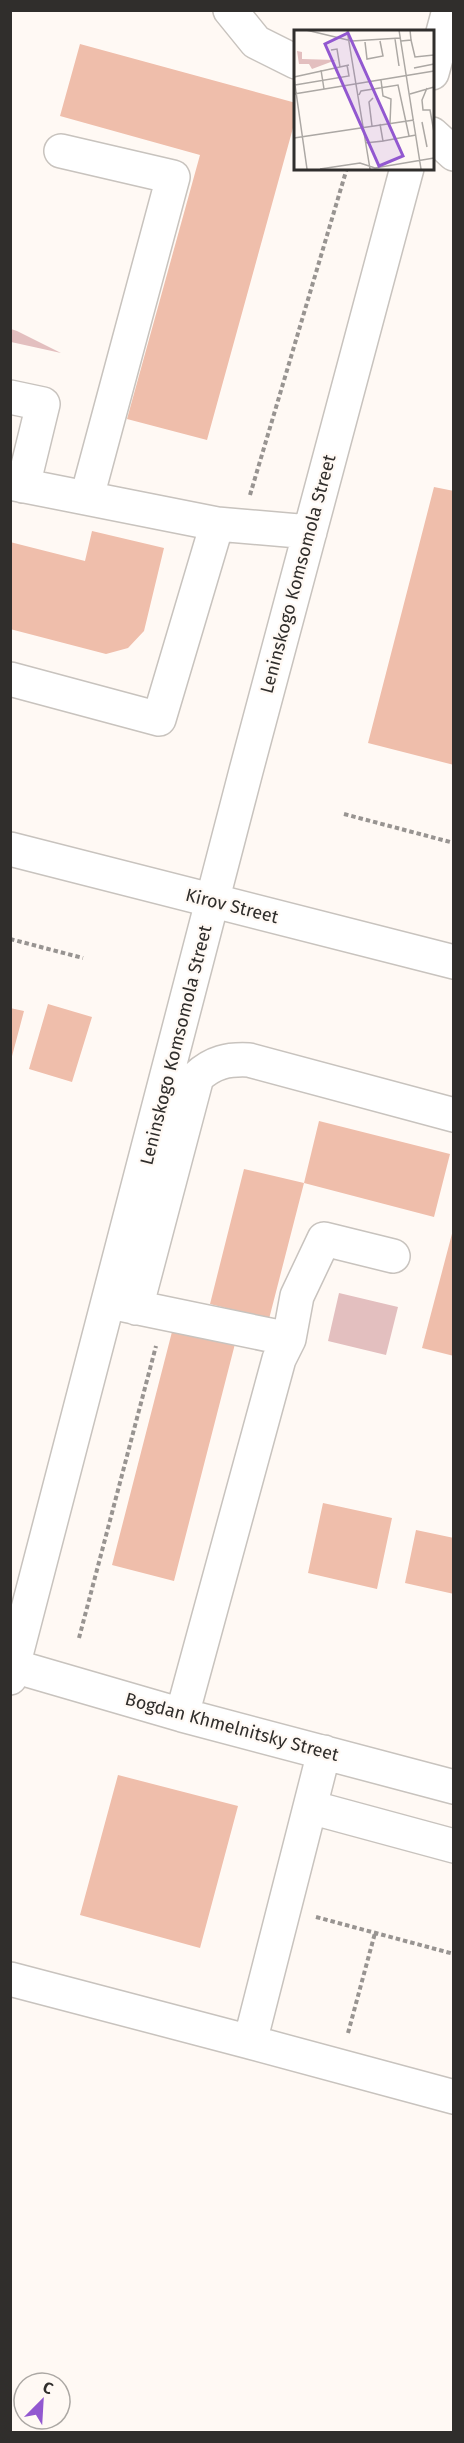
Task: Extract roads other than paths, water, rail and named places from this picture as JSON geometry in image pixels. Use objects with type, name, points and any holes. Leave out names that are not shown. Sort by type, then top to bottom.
[{"type":"street","points":[[230,10],[256,42],[294,61]]},
{"type":"street","points":[[434,66],[449,10]]},
{"type":"street","points":[[434,136],[453,154]]},
{"type":"street","points":[[61,151],[173,177],[87,497]]},
{"type":"street","name":"Leninskogo Komsomola Street","points":[[12,1670],[122,1305],[213,901],[406,170]]},
{"type":"street","points":[[10,397],[43,404],[16,485],[229,525],[309,532]]},
{"type":"street","points":[[10,679],[159,719],[229,525]]},
{"type":"street","name":"Kirov Street","points":[[10,849],[453,962]]},
{"type":"street","points":[[289,1339],[122,1305],[197,1077],[209,1066],[230,1059],[249,1060],[453,1115]]},
{"type":"street","points":[[182,1715],[279,1359],[289,1339],[297,1296],[324,1239],[393,1256]]},
{"type":"street","name":"Bogdan Khmelnitsky Street","points":[[12,1670],[453,1787]]},
{"type":"street","points":[[250,2042],[324,1752]]},
{"type":"street","points":[[310,1807],[453,1846]]},
{"type":"street","points":[[10,1979],[339,2066],[451,2087]]}]
